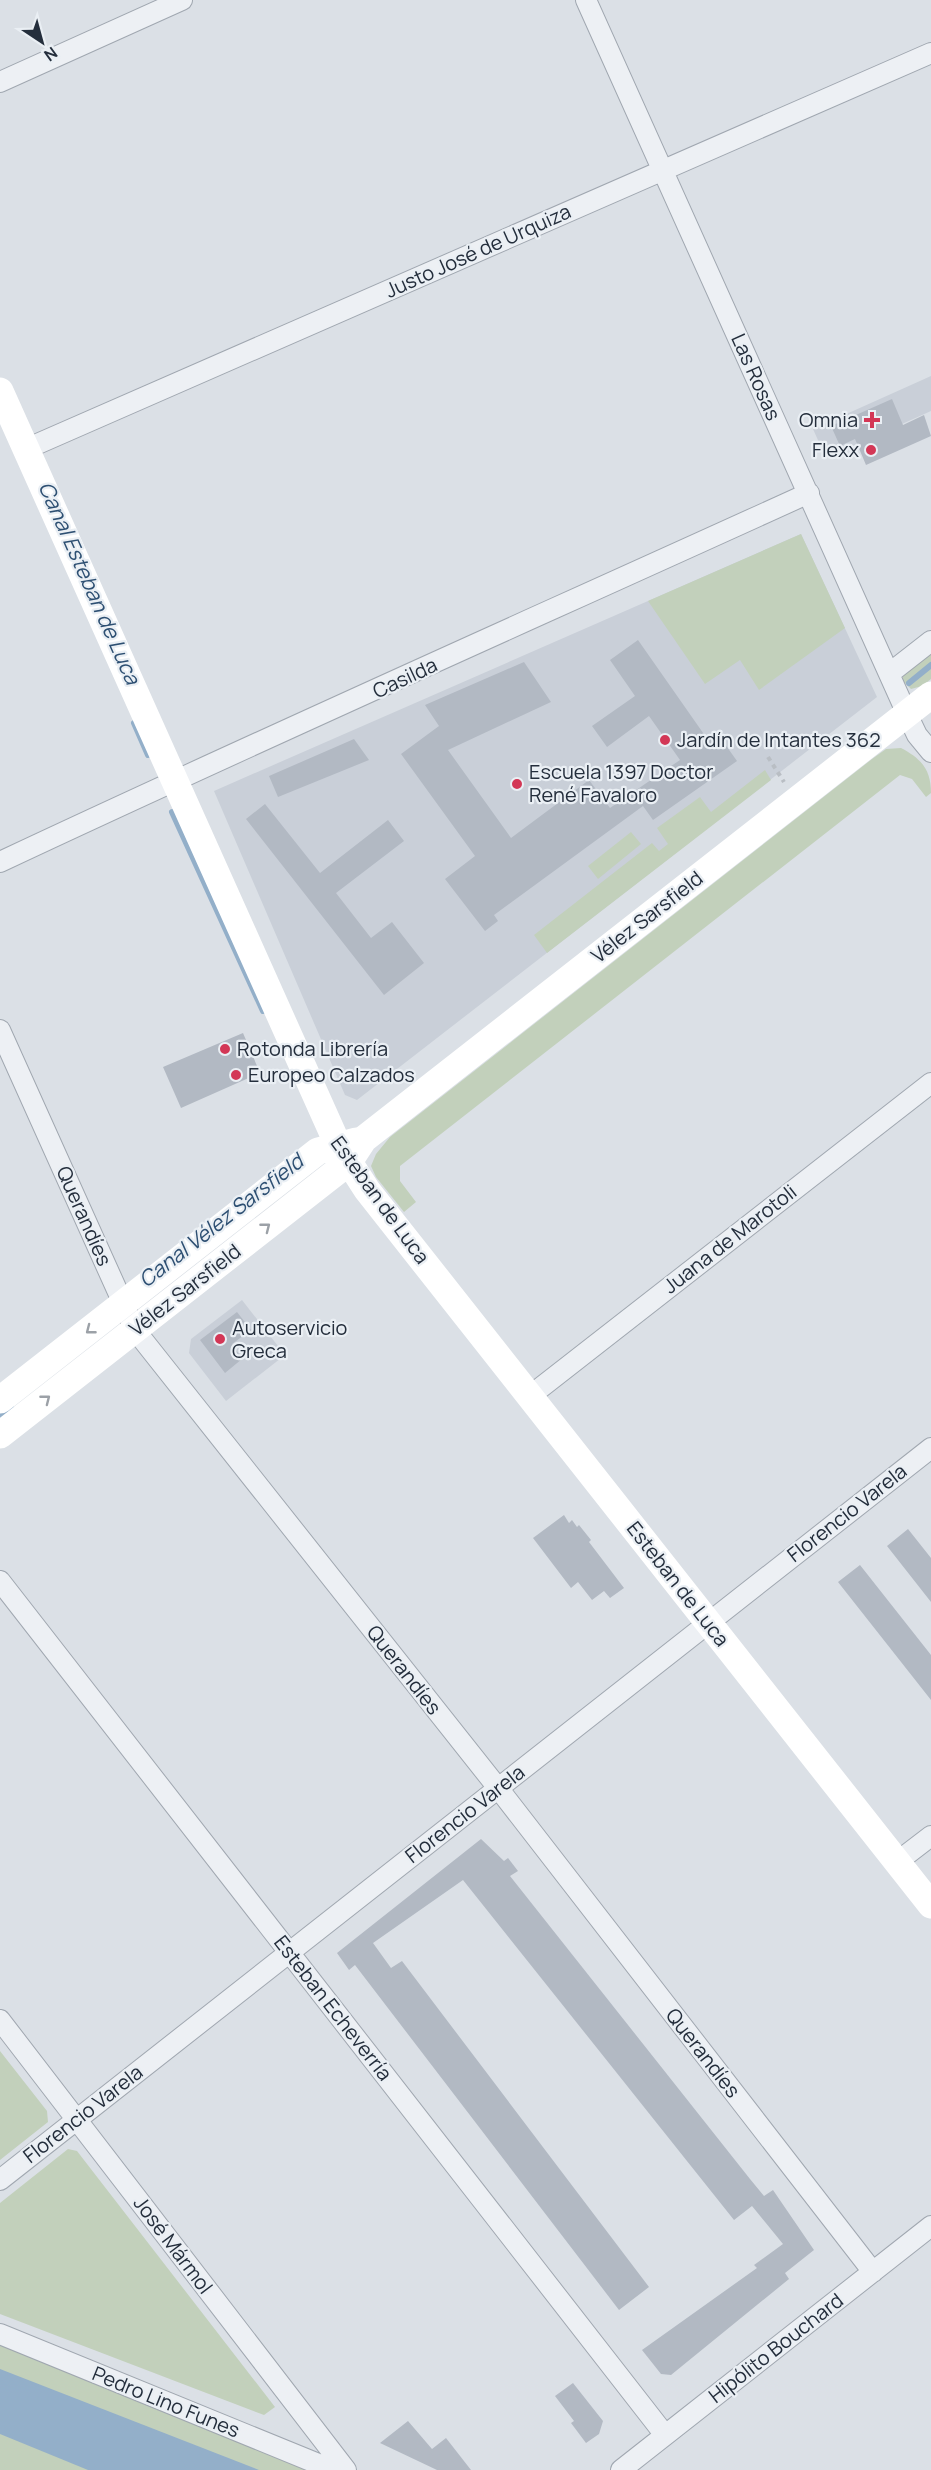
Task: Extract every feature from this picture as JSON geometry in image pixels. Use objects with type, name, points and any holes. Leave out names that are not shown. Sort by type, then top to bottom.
[{"type":"street","points":[[0,82],[182,0]]},
{"type":"street","name":"Las Rosas","points":[[586,0],[907,714],[917,735],[931,752]]},
{"type":"street","name":"Justo José de Urquiza","points":[[26,449],[931,53]]},
{"type":"street","name":"Esteban de Luca","points":[[0,391],[174,780],[350,1149],[367,1190],[931,1905]]},
{"type":"street","name":"Casilda","points":[[0,862],[174,780],[355,701],[809,493]]},
{"type":"street","points":[[890,673],[931,641]]},
{"type":"street","name":"Vélez Sarsfield","points":[[0,1435],[135,1330],[350,1149],[931,695]]},
{"type":"street","name":"Querandíes","points":[[0,1030],[135,1330],[498,1788],[873,2272]]},
{"type":"street","name":"Juana de Marotoli","points":[[530,1396],[931,1083]]},
{"type":"street","name":"Vélez Sarsfield","points":[[0,1400],[318,1151],[350,1149]]},
{"type":"street","name":"Florencio Varela","points":[[0,2180],[931,1448]]},
{"type":"street","name":"Esteban Echeverría","points":[[0,1581],[665,2435]]},
{"type":"street","points":[[897,1863],[931,1836]]},
{"type":"street","name":"José Mármol","points":[[0,2020],[346,2470]]},
{"type":"street","name":"Hipólito Bouchard","points":[[621,2470],[931,2226]]},
{"type":"street","name":"Pedro Lino Funes","points":[[0,2334],[333,2470]]},
{"type":"shaded area","name":"Omnia","points":[[931,376],[931,411],[826,458],[813,429]]},
{"type":"shaded area","points":[[801,534],[877,697],[357,1100],[345,1095],[214,791]]},
{"type":"shaded area","points":[[242,1300],[285,1355],[226,1401],[189,1353],[191,1339]]},
{"type":"green space","points":[[801,534],[845,628],[759,690],[740,660],[705,684],[648,601]]},
{"type":"green space","points":[[931,647],[931,679],[922,686],[911,689],[903,681],[902,673]]},
{"type":"green space","points":[[901,748],[915,756],[924,766],[931,785],[931,793],[926,797],[912,779],[900,775],[400,1166],[400,1181],[416,1202],[404,1212],[376,1177],[371,1166],[376,1154],[390,1137],[872,759],[886,749]]},
{"type":"green space","points":[[765,770],[771,780],[547,953],[534,935],[652,843],[659,851],[668,844],[657,828],[700,797],[711,812]]},
{"type":"green space","points":[[631,832],[641,844],[598,879],[588,866]]},
{"type":"green space","points":[[0,2051],[47,2111],[48,2122],[0,2160]]},
{"type":"green space","points":[[68,2149],[77,2151],[275,2407],[264,2415],[0,2314],[0,2203]]},
{"type":"green space","points":[[0,2334],[333,2470],[0,2470]]},
{"type":"water","points":[[0,2369],[259,2470],[88,2470],[0,2434]]},
{"type":"building","points":[[892,399],[903,425],[924,415],[931,436],[866,465],[855,439],[840,446],[831,426]]},
{"type":"building","points":[[638,640],[708,740],[717,733],[737,761],[653,820],[643,806],[494,915],[498,921],[485,931],[445,879],[475,856],[401,754],[439,726],[425,705],[524,662],[551,702],[448,750],[511,838],[589,780],[610,808],[680,760],[649,716],[607,747],[592,726],[635,696],[610,660]]},
{"type":"building","points":[[354,739],[369,760],[278,797],[269,776]]},
{"type":"building","points":[[265,804],[320,873],[388,820],[404,841],[336,893],[371,938],[392,922],[424,963],[384,995],[246,819]]},
{"type":"building","points":[[243,1033],[260,1073],[181,1108],[163,1067]]},
{"type":"building","points":[[237,1312],[251,1330],[232,1344],[242,1359],[225,1373],[200,1340]]},
{"type":"building","points":[[564,1515],[569,1523],[572,1520],[577,1527],[579,1525],[624,1588],[610,1598],[604,1591],[592,1600],[578,1582],[571,1588],[533,1538]]},
{"type":"building","points":[[908,1529],[931,1558],[931,1602],[887,1546]]},
{"type":"building","points":[[860,1565],[931,1655],[931,1700],[838,1582]]},
{"type":"building","points":[[481,1839],[504,1861],[508,1858],[518,1871],[510,1876],[764,2196],[773,2190],[814,2250],[785,2273],[789,2279],[671,2375],[661,2374],[642,2350],[757,2268],[754,2265],[783,2244],[752,2206],[734,2220],[463,1880],[373,1943],[391,1968],[402,1961],[649,2287],[619,2310],[355,1965],[349,1970],[337,1953]]},
{"type":"building","points":[[573,2383],[603,2421],[599,2434],[586,2443],[571,2423],[574,2421],[555,2396]]},
{"type":"building","points":[[408,2421],[432,2449],[446,2438],[471,2470],[437,2470],[380,2443]]},
{"type":"waterway","name":"Canal Vélez Sarsfield","points":[[909,683],[931,665]]},
{"type":"waterway","name":"Canal Esteban de Luca","points":[[134,723],[148,755]]},
{"type":"waterway","name":"Canal Esteban de Luca","points":[[172,812],[263,1011]]},
{"type":"waterway","name":"Canal Vélez Sarsfield","points":[[0,1416],[11,1407]]},
{"type":"place","name":"Omnia","points":[[872,420]]},
{"type":"place","name":"Flexx","points":[[871,450]]},
{"type":"place","name":"Jardín de Intantes 362","points":[[665,740]]},
{"type":"place","name":"Escuela 1397 Doctor René Favaloro","points":[[517,784]]},
{"type":"place","name":"Rotonda Librería","points":[[225,1049]]},
{"type":"place","name":"Europeo Calzados","points":[[236,1075]]},
{"type":"place","name":"Autoservicio Greca","points":[[220,1339]]}]
